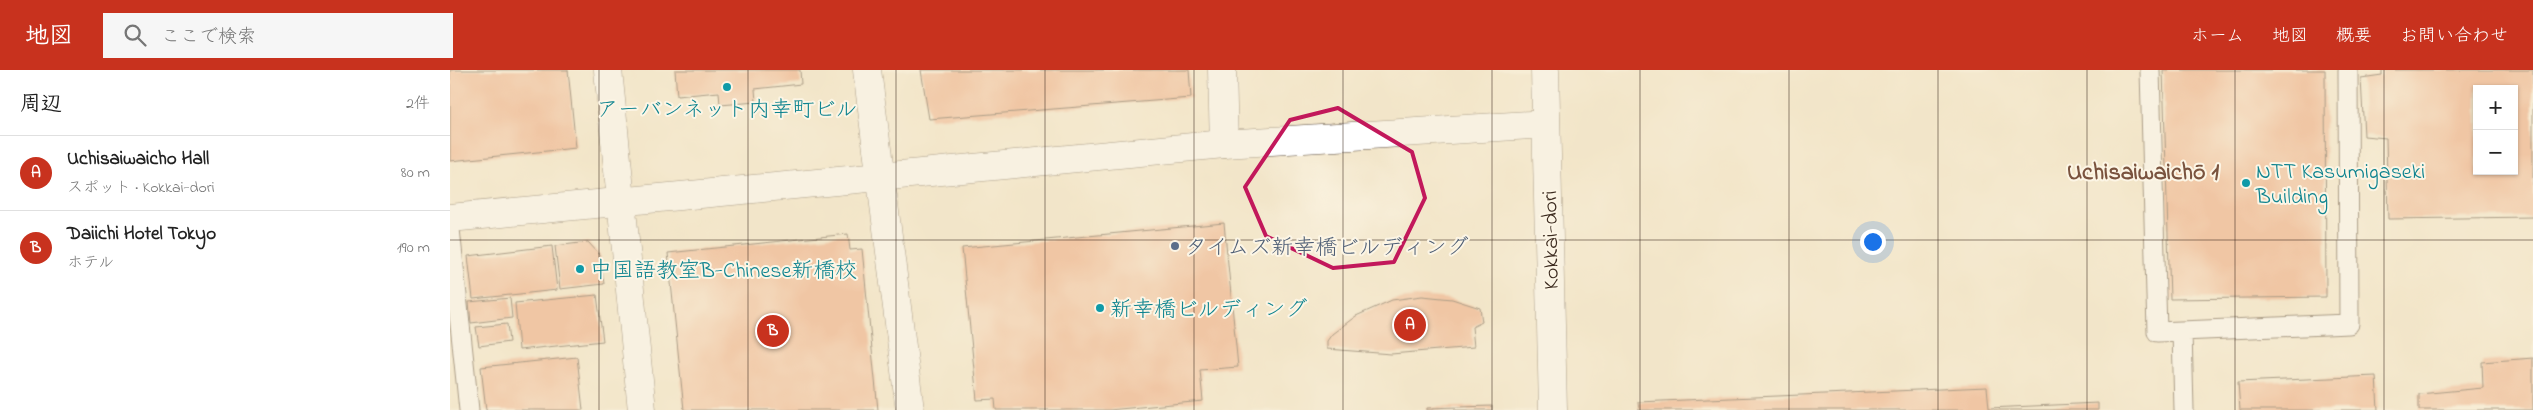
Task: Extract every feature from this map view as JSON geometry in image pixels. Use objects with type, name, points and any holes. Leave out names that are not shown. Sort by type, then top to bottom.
[{"type":"street","points":[[608,70],[642,410]]},
{"type":"street","points":[[867,70],[910,410]]},
{"type":"street","points":[[1222,70],[1224,144]]},
{"type":"street","name":"Kokkai-dori","points":[[1545,70],[1553,410]]},
{"type":"street","points":[[450,218],[1224,144],[1546,124]]},
{"type":"lane","points":[[2150,70],[2157,332],[2349,324],[2348,70]]},
{"type":"lane","points":[[450,229],[469,410]]},
{"type":"lane","points":[[2182,331],[2184,410]]},
{"type":"highlighted area","points":[[1338,108],[1412,152],[1425,198],[1394,262],[1333,268],[1266,236],[1245,187],[1290,120]]},
{"type":"building","points":[[450,70],[568,70],[576,148],[450,161]]},
{"type":"building","name":"アーバンネット内幸町ビル","points":[[675,70],[800,70],[801,84],[755,89],[756,102],[720,105],[719,92],[677,96]]},
{"type":"building","points":[[921,70],[1189,70],[1191,98],[929,119]]},
{"type":"building","name":"NTT Kasumigaseki Building","points":[[2163,70],[2325,70],[2326,297],[2170,299]]},
{"type":"building","points":[[2382,70],[2533,70],[2533,217],[2388,219],[2386,138],[2364,136],[2361,78],[2382,75]]},
{"type":"building","name":"新幸橋ビルディング","points":[[1224,223],[1238,367],[1200,370],[1203,401],[1109,410],[996,410],[995,399],[977,400],[962,248]]},
{"type":"building","points":[[848,234],[850,250],[862,249],[878,410],[684,410],[668,253]]},
{"type":"building","name":"中国語教室B-Chinese新橋校","points":[[588,242],[600,255],[604,284],[560,289],[555,246]]},
{"type":"building","points":[[552,246],[557,290],[473,299],[468,256]]},
{"type":"building","points":[[597,295],[603,341],[519,350],[515,303]]},
{"type":"building","points":[[1422,296],[1452,299],[1480,308],[1482,322],[1472,327],[1474,347],[1391,354],[1327,349],[1327,341],[1332,334],[1356,316],[1392,300]]},
{"type":"building","points":[[510,298],[512,318],[471,323],[469,302]]},
{"type":"building","points":[[507,324],[509,342],[479,346],[476,327]]},
{"type":"building","points":[[577,357],[583,410],[486,410],[481,367]]},
{"type":"building","points":[[2533,358],[2533,410],[2419,410],[2419,394],[2483,388],[2482,362]]},
{"type":"building","points":[[2376,376],[2378,410],[2240,410],[2238,382]]},
{"type":"building","points":[[1987,387],[1989,408],[2098,403],[2098,410],[1639,410],[1638,402]]},
{"type":"building","points":[[1492,406],[1492,410],[1427,410],[1427,408]]},
{"type":"place","name":"アーバンネット内幸町ビル","points":[[727,87]]},
{"type":"place","name":"NTT Kasumigaseki Building","points":[[2246,183]]},
{"type":"place","name":"タイムズ新幸橋ビルディング","points":[[1175,246]]},
{"type":"place","name":"中国語教室B-Chinese新橋校","points":[[580,269]]},
{"type":"place","name":"新幸橋ビルディング","points":[[1100,308]]},
{"type":"place","name":"Uchisaiwaicho Hall","points":[[1410,325]]},
{"type":"place","name":"Daiichi Hotel Tokyo","points":[[773,331]]},
{"type":"district","name":"Uchisaiwaichō 1","points":[[2143,171]]}]
